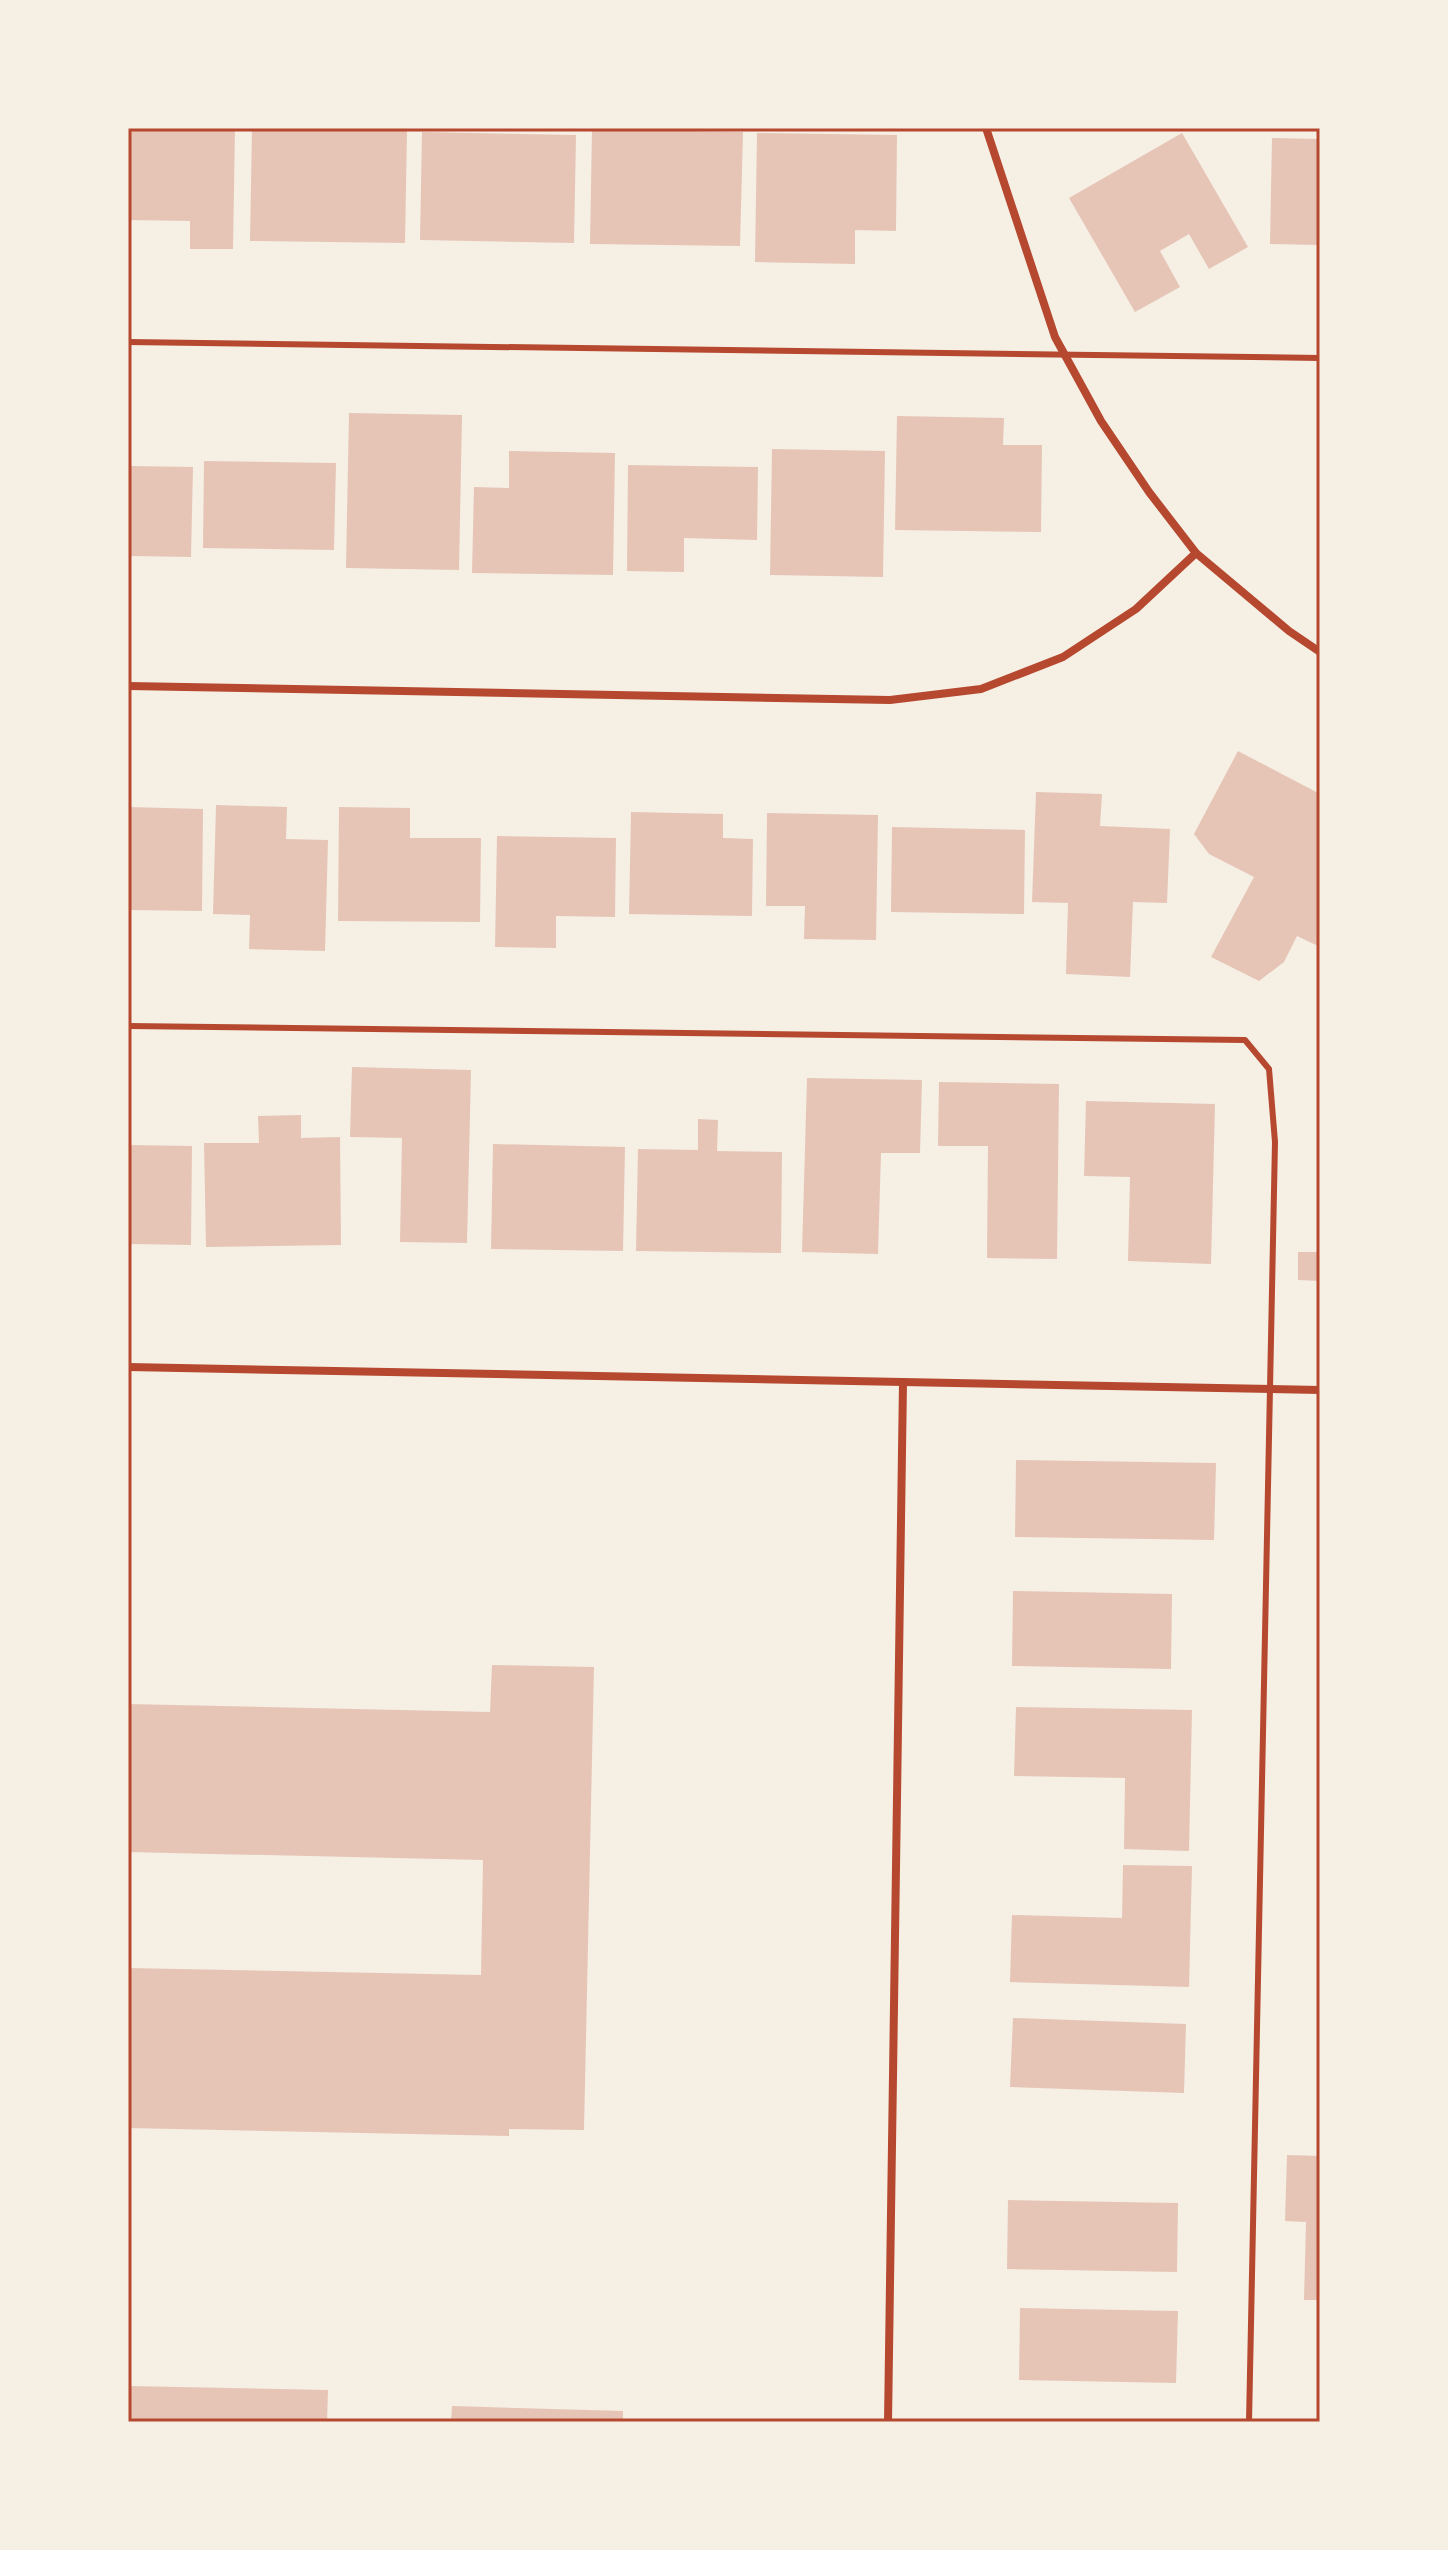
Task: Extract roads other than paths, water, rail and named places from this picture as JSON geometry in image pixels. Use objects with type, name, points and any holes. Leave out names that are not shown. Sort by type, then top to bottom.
[{"type":"street","points":[[986,128],[1055,337],[1101,421],[1149,492],[1196,553],[1289,631],[1320,652]]},
{"type":"street","points":[[128,686],[890,700],[966,691],[981,689],[1063,657],[1136,609],[1196,553]]},
{"type":"street","points":[[128,1367],[1320,1390]]},
{"type":"street","points":[[888,2422],[903,1382]]},
{"type":"lane","points":[[128,342],[1320,358]]},
{"type":"lane","points":[[128,1026],[1245,1040],[1269,1069],[1275,1142],[1249,2422]]}]
